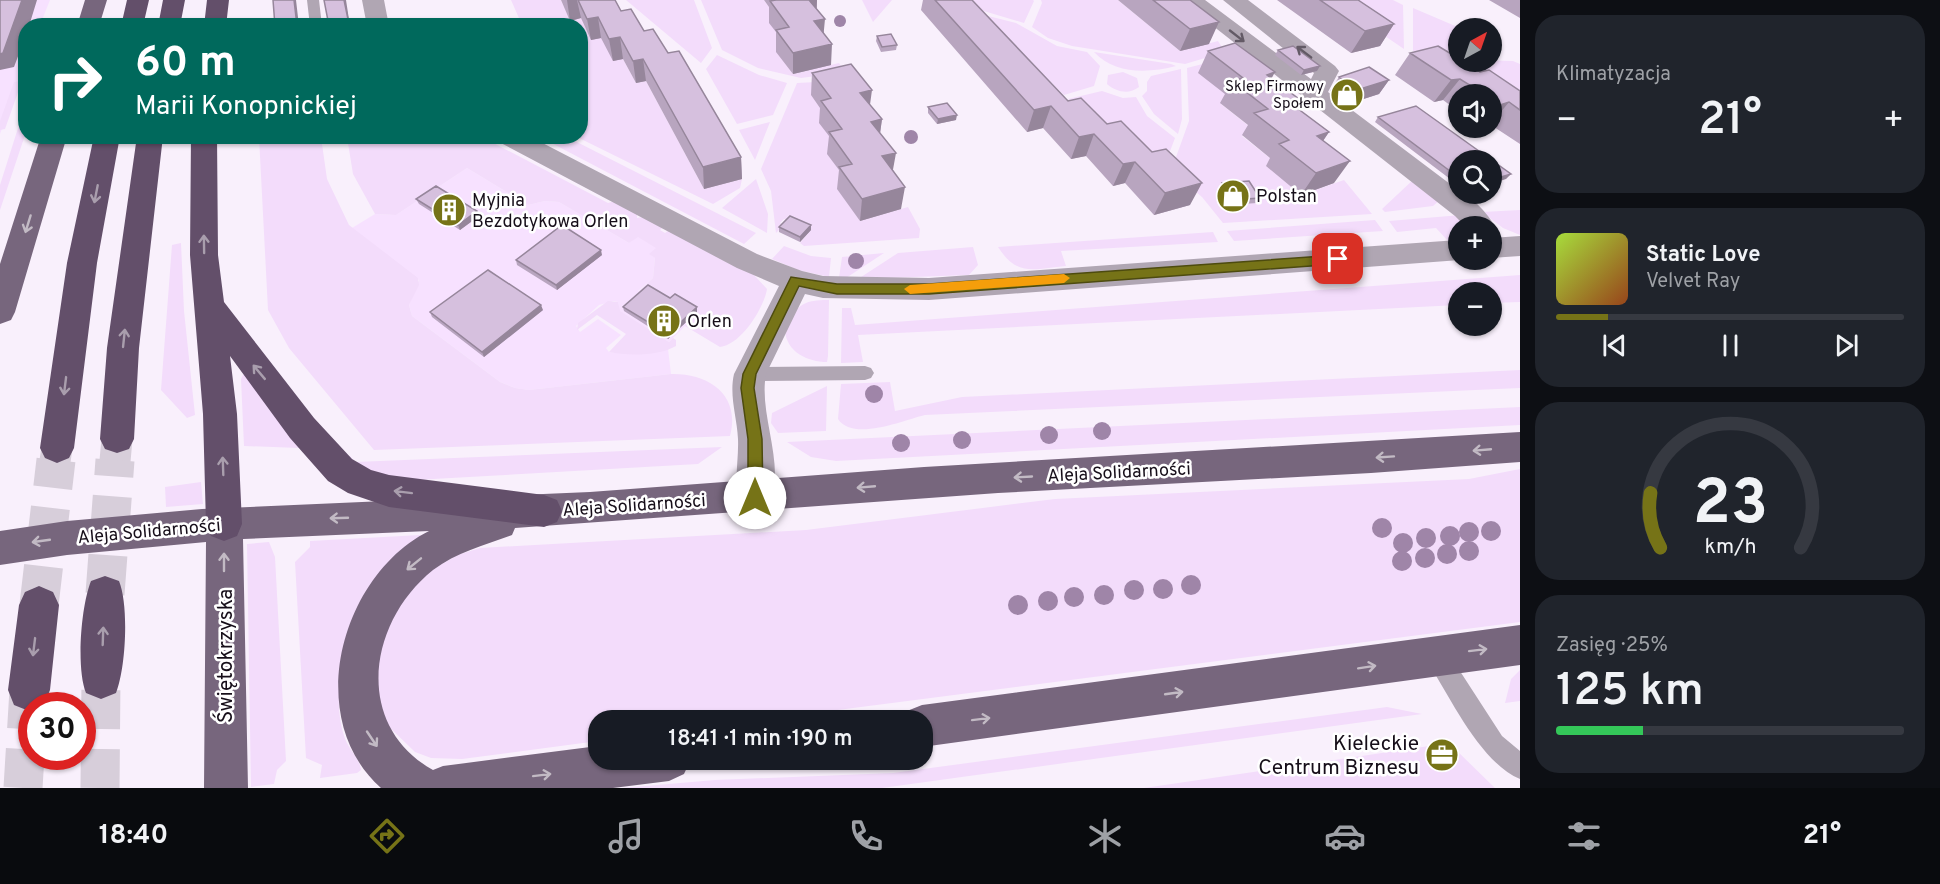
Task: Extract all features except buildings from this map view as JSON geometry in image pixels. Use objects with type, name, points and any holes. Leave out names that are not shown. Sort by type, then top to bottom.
[{"type":"highway","points":[[134,18],[138,0]]},
{"type":"highway","points":[[171,18],[174,0]]},
{"type":"highway","points":[[216,18],[218,0]]},
{"type":"highway","points":[[57,448],[82,263],[105,144]]},
{"type":"highway","points":[[117,439],[123,348],[149,144]]},
{"type":"highway","points":[[204,144],[204,255],[220,414],[224,524]]},
{"type":"highway","points":[[208,303],[302,428],[340,470],[361,482],[389,491],[544,511]]},
{"type":"highway","points":[[101,678],[105,594]]},
{"type":"highway","points":[[29,690],[39,605]]},
{"type":"main road","points":[[90,18],[96,0]]},
{"type":"main road","points":[[0,312],[52,144]]},
{"type":"main road","name":"Aleja Solidarności","points":[[0,548],[90,534],[224,524],[544,511],[755,498],[924,482],[1279,464],[1520,447]]},
{"type":"main road","points":[[422,788],[392,768],[365,728],[357,702],[358,673],[366,634],[377,609],[411,565],[437,547],[468,532],[544,511]]},
{"type":"main road","name":"Świętokrzyska","points":[[224,524],[226,788]]},
{"type":"main road","points":[[933,725],[1520,645]]},
{"type":"main road","points":[[443,788],[588,769]]},
{"type":"street","points":[[373,0],[376,18]]},
{"type":"street","points":[[1191,0],[1472,216]]},
{"type":"street","points":[[1234,0],[1327,71],[1314,95]]},
{"type":"street","points":[[523,144],[710,243],[796,280],[837,289],[929,289],[1448,251]]},
{"type":"street","points":[[755,498],[755,439],[747,388],[750,374],[796,280]]},
{"type":"lane","points":[[313,0],[315,18]]},
{"type":"lane","points":[[750,374],[865,373]]},
{"type":"lane","points":[[1437,656],[1494,744],[1520,767]]},
{"type":"shaded area","points":[[0,0],[50,0],[43,18],[18,18],[18,84],[0,134]]},
{"type":"shaded area","points":[[511,0],[561,0],[569,18],[519,18]]},
{"type":"shaded area","points":[[626,0],[694,0],[712,48],[701,63]]},
{"type":"shaded area","points":[[701,0],[764,0],[780,21],[793,74],[839,63],[845,72],[801,78],[758,68],[722,50]]},
{"type":"shaded area","points":[[862,0],[892,0],[873,22]]},
{"type":"shaded area","points":[[968,0],[1034,1],[1024,23],[977,9]]},
{"type":"shaded area","points":[[1041,0],[1118,0],[1180,51],[1218,41],[1225,52],[1185,64],[1072,46],[1048,38],[1032,27],[1042,3]]},
{"type":"shaded area","points":[[1332,0],[1393,0],[1403,5],[1404,49]]},
{"type":"shaded area","points":[[1413,8],[1448,23],[1448,53],[1413,51]]},
{"type":"shaded area","points":[[980,14],[1016,23],[1057,46],[1087,52],[1100,66],[1094,86],[1064,95]]},
{"type":"shaded area","points":[[588,25],[623,59],[636,83],[646,81],[704,189],[742,179],[740,188],[713,204],[588,142]]},
{"type":"shaded area","points":[[1094,52],[1176,66],[1155,70],[1133,70],[1112,65]]},
{"type":"shaded area","points":[[717,55],[759,75],[787,83],[773,115],[737,124],[706,69]]},
{"type":"shaded area","points":[[1427,59],[1448,59],[1448,69]]},
{"type":"shaded area","points":[[1218,60],[1232,100],[1221,104],[1255,131],[1242,136],[1275,162],[1301,195],[1344,180],[1372,214],[1223,223],[1202,197],[1171,171],[1189,121],[1187,68]]},
{"type":"shaded area","points":[[1502,61],[1520,64],[1520,103],[1502,94],[1502,84],[1480,84],[1454,72],[1502,72]]},
{"type":"shaded area","points":[[1181,69],[1182,119],[1178,134],[1154,114],[1142,96],[1147,91],[1147,82],[1151,76]]},
{"type":"shaded area","points":[[1123,72],[1137,78],[1139,87],[1123,92],[1107,84],[1108,75]]},
{"type":"shaded area","points":[[855,80],[829,120],[860,221],[908,207],[920,229],[919,238],[804,246],[800,243],[811,230],[784,219],[780,223],[784,225],[776,233],[771,191],[761,169],[797,83]]},
{"type":"shaded area","points":[[14,82],[18,82],[18,92],[5,129],[0,130],[0,121]]},
{"type":"shaded area","points":[[1102,91],[1123,98],[1136,97],[1147,116],[1175,138],[1164,167],[1068,99]]},
{"type":"shaded area","points":[[770,122],[755,160],[739,130]]},
{"type":"shaded area","points":[[18,128],[18,144],[22,144],[0,210],[0,185]]},
{"type":"shaded area","points":[[259,144],[322,144],[327,179],[349,225],[418,278],[419,285],[409,305],[412,316],[500,382],[529,390],[671,374],[698,378],[719,389],[726,398],[731,409],[730,436],[374,450],[289,348],[268,310]]},
{"type":"shaded area","points":[[348,144],[495,144],[608,203],[615,201],[637,213],[637,218],[643,217],[663,227],[660,230],[665,233],[669,230],[754,275],[767,289],[765,297],[743,333],[728,345],[720,347],[685,326],[698,312],[674,297],[669,301],[638,292],[653,278],[655,258],[649,254],[656,248],[638,237],[629,243],[559,202],[545,201],[528,205],[467,168],[396,215],[375,214],[353,174]]},
{"type":"shaded area","points":[[553,144],[581,144],[756,233],[744,244]]},
{"type":"shaded area","name":"Orlen","points":[[467,168],[528,205],[545,201],[559,202],[629,243],[638,236],[657,248],[650,254],[655,258],[653,278],[638,291],[674,297],[699,312],[669,342],[619,311],[618,302],[614,301],[599,305],[576,326],[580,332],[598,319],[621,335],[606,348],[609,352],[634,354],[668,349],[671,374],[529,390],[515,388],[500,382],[412,316],[409,305],[419,280],[352,228],[375,214],[396,215]]},
{"type":"shaded area","points":[[756,179],[768,214],[767,233],[722,208]]},
{"type":"shaded area","points":[[1414,179],[1441,199],[1433,206],[1385,212],[1382,209]]},
{"type":"shaded area","points":[[1520,210],[1520,235],[1502,227],[1502,216],[1487,216],[1482,212]]},
{"type":"shaded area","points":[[1448,216],[1448,241],[1436,228],[1397,232],[1389,221]]},
{"type":"shaded area","points":[[1375,220],[1383,231],[1234,241],[1227,231]]},
{"type":"shaded area","points":[[1213,232],[1218,242],[1061,251],[1066,266],[1035,269],[1019,267],[1012,263],[998,247]]},
{"type":"shaded area","points":[[181,243],[184,311],[195,415],[187,418],[161,390],[172,245]]},
{"type":"shaded area","points":[[784,246],[811,256],[831,258],[829,277],[798,270],[772,259]]},
{"type":"shaded area","points":[[973,247],[978,265],[969,275],[858,279],[898,253]]},
{"type":"shaded area","points":[[884,253],[846,278],[839,278],[842,257]]},
{"type":"shaded area","points":[[1520,275],[1520,302],[1502,303],[1502,282],[1448,282],[1448,306],[858,335],[863,362],[841,363],[842,308],[851,308],[855,325]]},
{"type":"shaded area","points":[[829,300],[828,356],[827,362],[820,362],[806,358],[794,350],[786,338],[785,330],[793,315],[805,303]]},
{"type":"shaded area","points":[[608,301],[618,302],[620,311],[669,342],[673,338],[676,340],[676,346],[661,352],[643,354],[609,352],[626,334],[597,315],[577,330],[578,323]]},
{"type":"shaded area","points":[[1520,370],[1520,388],[925,415],[892,425],[867,429],[845,426],[838,419],[841,384],[890,382],[895,411],[962,397]]},
{"type":"shaded area","points":[[243,375],[299,448],[244,446],[241,379]]},
{"type":"shaded area","points":[[827,386],[826,431],[778,433],[771,423],[772,413]]},
{"type":"shaded area","points":[[1520,407],[1520,425],[836,461],[811,457],[787,442]]},
{"type":"shaded area","points":[[722,447],[698,464],[415,480],[382,478],[343,457],[350,456],[355,462]]},
{"type":"shaded area","points":[[1520,469],[1520,622],[838,710],[588,710],[588,742],[462,759],[431,758],[415,752],[383,721],[376,675],[382,639],[412,582],[457,555],[480,548],[806,530],[1055,499],[1469,479]]},
{"type":"shaded area","points":[[201,482],[203,504],[166,507],[165,487]]},
{"type":"shaded area","points":[[420,535],[423,537],[340,680],[341,726],[361,770],[357,773],[320,778],[322,765],[306,758],[295,562],[310,547],[310,541]]},
{"type":"shaded area","points":[[269,542],[275,557],[286,761],[277,770],[274,784],[251,787],[247,544]]},
{"type":"shaded area","points":[[1520,670],[1520,701],[1505,703],[1511,679]]},
{"type":"shaded area","points":[[1387,707],[1422,714],[882,788],[622,788],[715,780],[893,773],[933,770],[933,768]]},
{"type":"shaded area","name":"Kieleckie Centrum Biznesu","points":[[1443,744],[1453,747],[1495,788],[1144,788]]},
{"type":"tunnel","points":[[115,461],[117,439]]},
{"type":"tunnel","points":[[55,461],[57,448]]},
{"type":"tunnel","points":[[39,605],[56,460]]},
{"type":"tunnel","points":[[105,594],[115,460]]},
{"type":"tunnel","points":[[100,788],[101,678]]},
{"type":"tunnel","points":[[23,788],[29,690]]},
{"type":"slow traffic","points":[[910,289],[1064,278]]},
{"type":"place","name":"Sklep Firmowy Społem","points":[[1347,95]]},
{"type":"place","name":"Polstan","points":[[1233,196]]},
{"type":"place","name":"Myjnia Bezdotykowa Orlen","points":[[449,210]]},
{"type":"place","name":"Orlen","points":[[664,321]]},
{"type":"place","name":"Kieleckie Centrum Biznesu","points":[[1442,755]]},
{"type":"route","points":[[755,498],[755,439],[747,388],[750,374],[796,280],[837,289],[929,289],[1338,259]]}]
